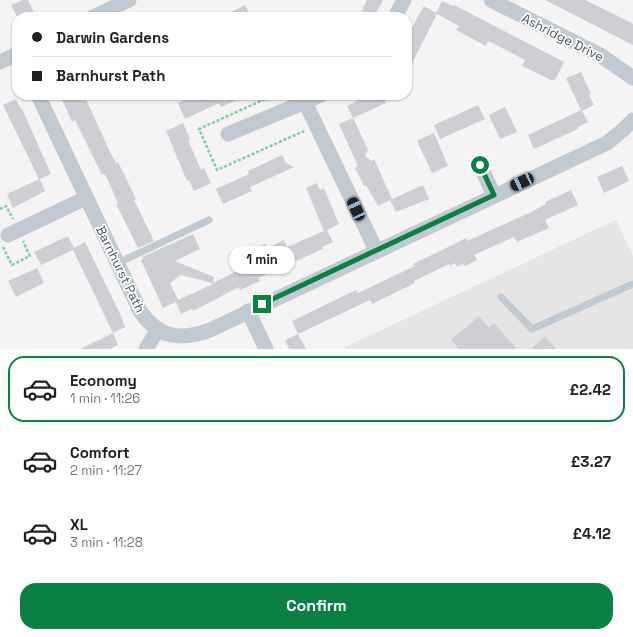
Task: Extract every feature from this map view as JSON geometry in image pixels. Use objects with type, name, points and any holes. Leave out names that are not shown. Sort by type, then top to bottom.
[{"type":"street","points":[[104,12],[129,0]]},
{"type":"street","points":[[398,12],[404,0]]},
{"type":"street","name":"Ashridge Drive","points":[[491,0],[600,55],[633,78]]},
{"type":"street","name":"Barnhurst Path","points":[[40,100],[140,310],[146,319],[158,329],[176,337],[195,336],[607,142],[633,120]]},
{"type":"street","points":[[228,134],[310,100]]},
{"type":"street","points":[[305,102],[376,250]]},
{"type":"street","points":[[480,165],[494,195]]},
{"type":"street","points":[[8,235],[86,198]]},
{"type":"street","points":[[248,311],[266,349]]},
{"type":"street","points":[[146,349],[158,329]]},
{"type":"lane","points":[[118,263],[209,220]]},
{"type":"lane","points":[[501,298],[532,329],[633,284]]},
{"type":"shaded area","points":[[616,220],[633,256],[633,349],[345,349],[345,347]]},
{"type":"building","points":[[23,0],[28,0],[34,12],[14,12],[11,5]]},
{"type":"building","points":[[367,0],[383,0],[377,12],[361,12]]},
{"type":"building","points":[[545,0],[585,0],[618,16],[633,24],[633,45]]},
{"type":"building","points":[[442,1],[453,6],[454,5],[564,62],[555,80],[551,80],[522,66],[525,60],[488,41],[486,46],[456,30],[459,26],[437,14],[412,63],[412,28],[424,6],[436,13]]},
{"type":"building","points":[[245,5],[248,12],[231,12]]},
{"type":"building","points":[[581,72],[591,94],[589,95],[594,105],[582,111],[588,122],[578,127],[578,129],[534,149],[528,135],[581,110],[566,78]]},
{"type":"building","points":[[16,100],[51,174],[40,179],[45,191],[13,208],[7,194],[39,179],[3,105]]},
{"type":"building","points":[[62,100],[86,100],[110,152],[116,163],[118,162],[127,180],[136,199],[134,200],[154,241],[138,248],[116,204],[118,203],[105,174],[102,175],[75,120],[72,122]]},
{"type":"building","points":[[184,100],[237,100],[221,107],[219,103],[185,119],[178,103]]},
{"type":"building","points":[[358,100],[384,100],[386,103],[353,118],[347,106]]},
{"type":"building","points":[[478,105],[485,119],[440,139],[434,125]]},
{"type":"building","points":[[505,107],[517,132],[500,139],[489,115]]},
{"type":"building","points":[[353,118],[368,150],[365,156],[372,161],[374,159],[392,199],[378,206],[366,185],[364,186],[355,168],[358,166],[339,124]]},
{"type":"building","points":[[183,123],[190,139],[188,140],[201,170],[204,168],[211,183],[194,191],[189,180],[187,181],[166,131]]},
{"type":"building","points":[[434,133],[448,166],[432,173],[417,141]]},
{"type":"building","points":[[282,155],[286,163],[294,167],[250,187],[252,191],[223,204],[216,189],[249,174],[248,171]]},
{"type":"building","points":[[622,166],[629,181],[604,193],[597,177]]},
{"type":"building","points":[[317,183],[320,190],[324,188],[339,224],[327,230],[333,242],[322,247],[323,249],[258,278],[260,281],[240,290],[239,287],[193,311],[192,309],[181,314],[176,302],[163,308],[141,260],[143,259],[142,257],[193,234],[200,249],[175,261],[214,277],[213,283],[245,267],[243,264],[255,259],[251,251],[265,244],[267,248],[284,240],[287,247],[324,231],[306,188]],"holes":[[[181,275],[213,284],[178,300],[170,283]]]},
{"type":"building","points":[[423,185],[429,199],[396,212],[390,200]]},
{"type":"building","points":[[571,190],[578,205],[545,220],[549,228],[517,242],[514,237],[474,255],[477,260],[465,266],[463,264],[457,267],[455,263],[450,266],[449,264],[372,304],[370,300],[298,334],[292,321],[356,290],[358,293],[415,266],[413,264],[466,238],[467,241],[529,213],[546,204],[545,202]]},
{"type":"building","points":[[68,236],[74,248],[85,242],[125,327],[113,333],[73,250],[41,265],[34,252]]},
{"type":"building","points":[[37,268],[44,283],[16,297],[8,281]]},
{"type":"building","points":[[479,316],[489,328],[494,323],[517,349],[459,349],[451,340]]},
{"type":"building","points":[[113,333],[118,345],[110,349],[80,349]]},
{"type":"building","points":[[298,334],[306,349],[289,349],[285,340]]},
{"type":"building","points":[[545,336],[556,349],[531,349]]},
{"type":"route","points":[[262,304],[494,195],[480,165]]}]
